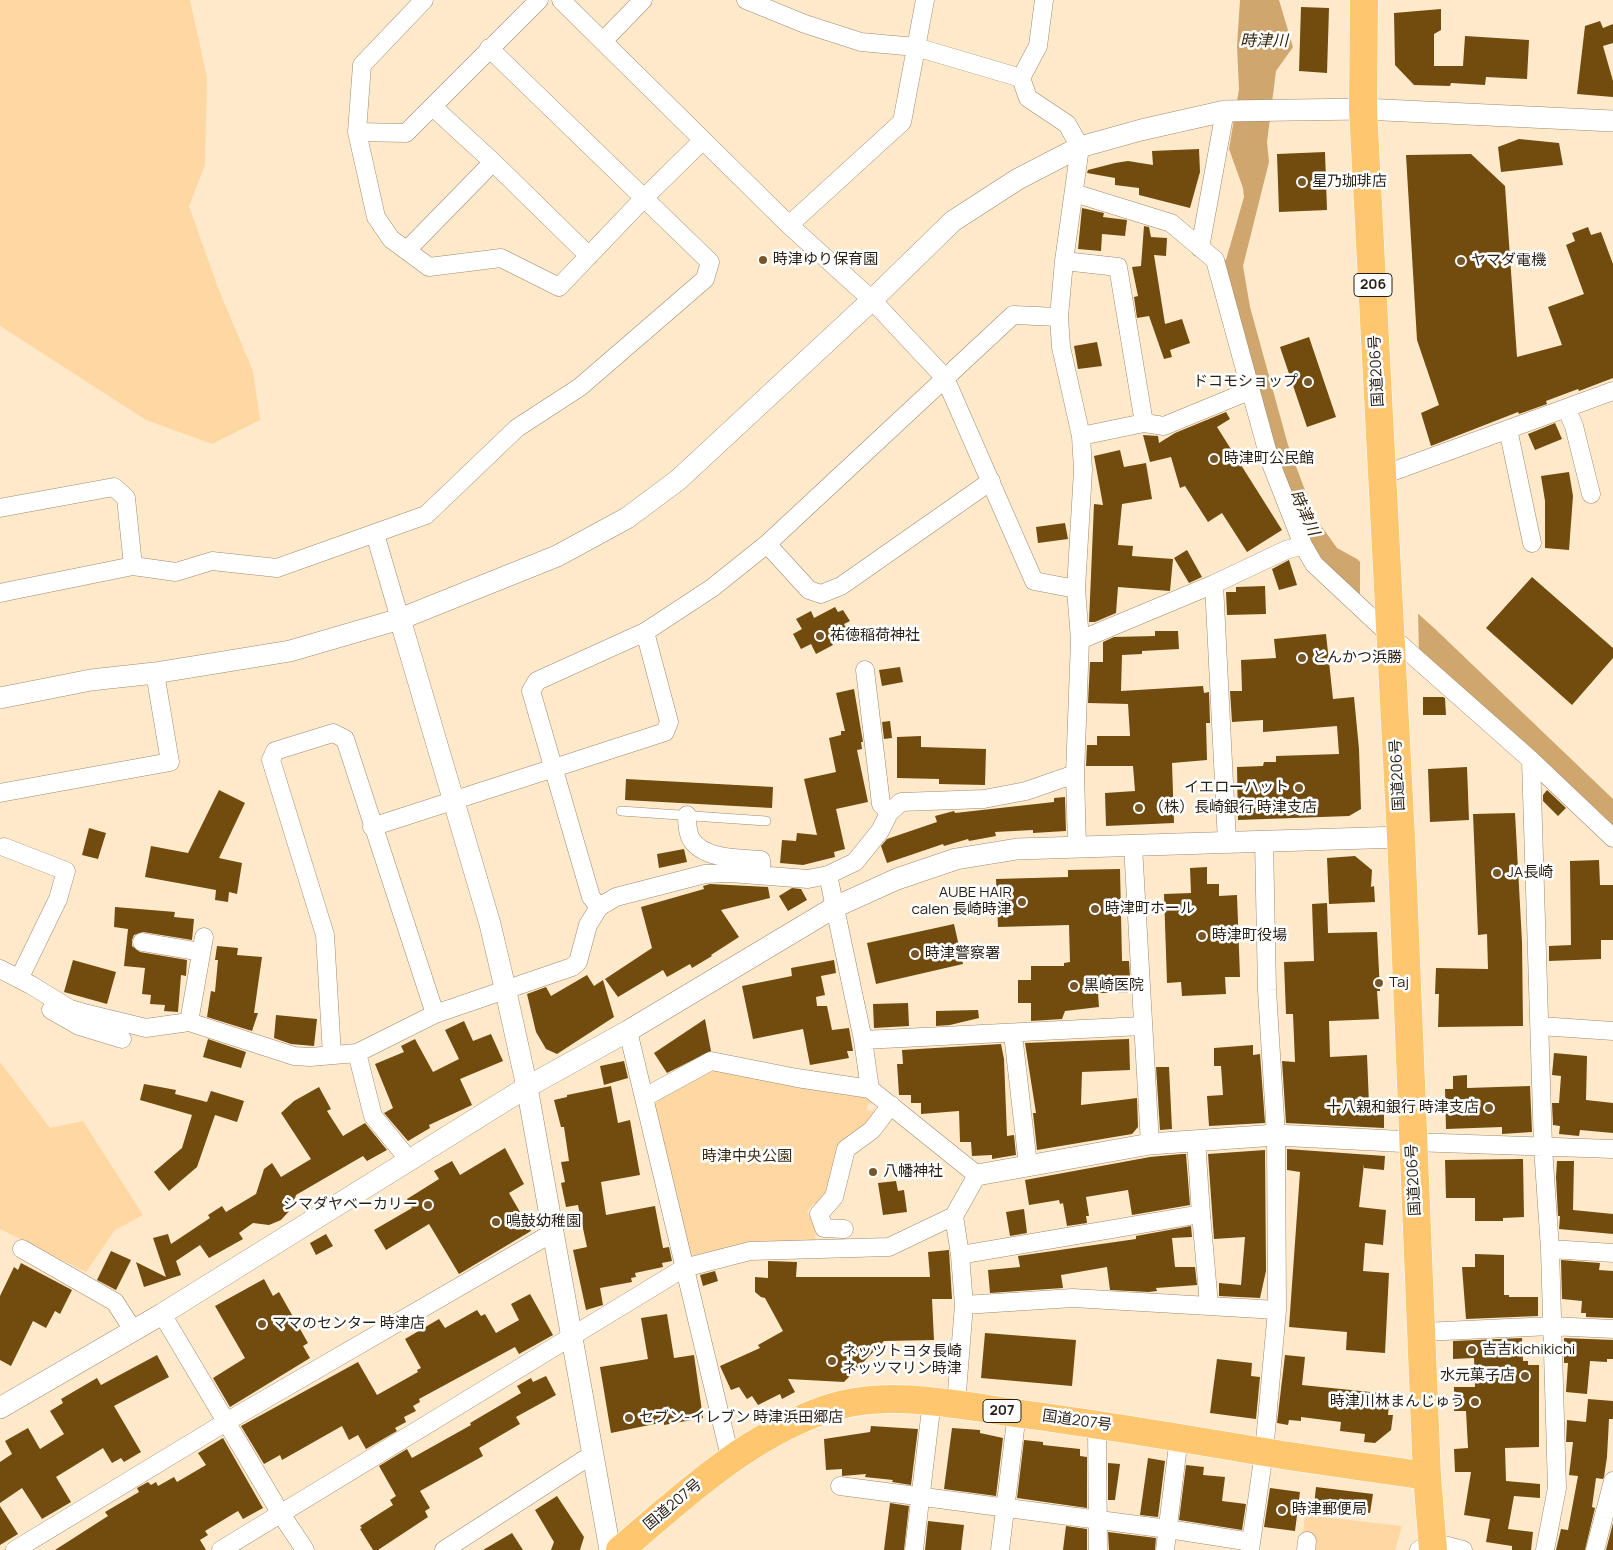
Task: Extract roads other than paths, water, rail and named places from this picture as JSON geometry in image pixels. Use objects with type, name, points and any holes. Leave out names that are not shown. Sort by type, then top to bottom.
[{"type":"highway","name":"国道206号","points":[[1364,0],[1363,109],[1401,837],[1412,1142],[1422,1332],[1428,1547]]},
{"type":"highway","name":"国道207号","points":[[620,1550],[698,1483],[776,1430],[822,1410],[854,1402],[892,1398],[944,1403],[1097,1424],[1264,1452],[1427,1476]]},
{"type":"street","points":[[424,0],[362,65],[357,132],[376,217],[391,239],[429,267],[501,258],[559,287],[644,198],[704,140]]},
{"type":"street","points":[[357,132],[406,133],[539,0]]},
{"type":"street","points":[[561,0],[789,225],[872,300],[945,378],[1034,580],[1076,589]]},
{"type":"street","points":[[603,41],[643,0]]},
{"type":"street","points":[[746,0],[805,24],[862,42],[916,47],[1021,78]]},
{"type":"street","points":[[789,225],[902,122],[925,0]]},
{"type":"street","points":[[1044,0],[1038,46],[1021,78],[1028,98],[1067,124],[1080,147],[1064,261],[1060,317],[1061,347],[1081,436],[1083,485],[1076,589],[1080,640],[1075,774],[1077,847]]},
{"type":"street","points":[[0,593],[134,566],[176,572],[212,561],[277,568],[426,516],[517,428],[580,386],[705,279],[710,262],[490,48]]},
{"type":"street","points":[[433,107],[493,162],[589,256]]},
{"type":"street","points":[[0,698],[91,680],[154,673],[283,653],[400,619],[557,556],[627,518],[678,480],[872,300],[953,221],[1018,179],[1080,147],[1141,130],[1225,111],[1363,109],[1613,121]]},
{"type":"street","points":[[1200,248],[1225,111]]},
{"type":"street","points":[[407,250],[493,162]]},
{"type":"street","points":[[1074,193],[1171,223],[1215,260],[1270,461],[1303,546],[1314,564],[1531,760],[1613,838]]},
{"type":"street","points":[[1064,261],[1118,267],[1144,423]]},
{"type":"street","points":[[599,907],[591,897],[531,691],[537,681],[645,632],[712,588],[767,544],[1013,314],[1060,317]]},
{"type":"street","points":[[1081,436],[1144,423],[1164,426],[1250,391]]},
{"type":"street","points":[[1383,476],[1613,391]]},
{"type":"street","points":[[1566,408],[1574,426],[1591,494]]},
{"type":"street","points":[[1508,429],[1532,543]]},
{"type":"street","points":[[767,544],[809,590],[821,594],[841,586],[991,481]]},
{"type":"street","points":[[0,508],[114,487],[126,498],[134,566]]},
{"type":"street","points":[[375,534],[452,802],[490,924],[506,992],[527,1087],[610,1550]]},
{"type":"street","points":[[1080,640],[1214,584],[1286,550],[1303,546]]},
{"type":"street","points":[[1214,584],[1227,842]]},
{"type":"street","points":[[372,827],[452,802],[553,766],[665,732],[669,722],[645,632]]},
{"type":"street","points":[[865,670],[881,804],[889,813]]},
{"type":"street","points":[[0,793],[170,762],[154,673]]},
{"type":"street","points":[[332,1055],[326,935],[271,760],[275,751],[333,733],[344,739],[435,1014]]},
{"type":"street","points":[[1531,760],[1543,1147],[1550,1249],[1557,1488],[1545,1550]]},
{"type":"street","points":[[0,969],[70,1008],[146,1028],[189,1022],[294,1056],[310,1058],[356,1053],[435,1014],[506,992],[572,967],[578,962],[588,925],[599,907],[616,896],[686,877],[730,872],[808,879],[828,875],[854,862],[880,831],[889,813],[901,802],[984,799],[1026,791],[1075,774]]},
{"type":"street","points":[[687,815],[691,838],[701,848],[728,856],[761,860],[761,875]]},
{"type":"street","points":[[0,1408],[162,1314],[527,1087],[628,1031],[834,907],[897,879],[956,859],[1017,849],[1401,837]]},
{"type":"street","points":[[840,1486],[1168,1529],[1251,1546],[1264,1452],[1277,1310],[1276,1135],[1267,990],[1264,841]]},
{"type":"street","points":[[4,846],[66,871],[58,899],[25,982]]},
{"type":"street","points":[[1133,846],[1150,1144]]},
{"type":"street","points":[[828,875],[863,1040],[870,1089]]},
{"type":"street","points":[[142,942],[202,944],[189,1022]]},
{"type":"street","points":[[25,982],[46,1007],[79,1026],[122,1039]]},
{"type":"street","points":[[863,1040],[1013,1034],[1142,1026]]},
{"type":"street","points":[[1540,1026],[1613,1032]]},
{"type":"street","points":[[628,1031],[731,1460]]},
{"type":"street","points":[[1013,1034],[1028,1165]]},
{"type":"street","points":[[356,1053],[373,1116],[410,1160]]},
{"type":"street","points":[[644,1097],[710,1061],[797,1078],[870,1089],[977,1175]]},
{"type":"street","points":[[844,1229],[824,1228],[820,1222],[819,1214],[834,1197],[846,1148],[872,1130],[891,1105]]},
{"type":"street","points":[[221,1550],[684,1268],[750,1250],[889,1247],[954,1216],[977,1175],[1150,1144],[1276,1135],[1613,1149]]},
{"type":"street","points":[[1196,1140],[1209,1305]]},
{"type":"street","points":[[960,1254],[1201,1214]]},
{"type":"street","points":[[914,1550],[919,1497],[944,1403],[964,1305],[960,1254],[954,1216]]},
{"type":"street","points":[[15,1550],[226,1422],[552,1233]]},
{"type":"street","points":[[22,1249],[115,1302],[133,1330]]},
{"type":"street","points":[[1550,1249],[1613,1252]]},
{"type":"street","points":[[964,1305],[1073,1298],[1277,1310]]},
{"type":"street","points":[[162,1314],[281,1514],[305,1550]]},
{"type":"street","points":[[1422,1332],[1551,1326],[1613,1329]]},
{"type":"street","points":[[1000,1550],[1007,1508],[1017,1413]]},
{"type":"street","points":[[1097,1424],[1098,1550]]},
{"type":"street","points":[[1165,1550],[1179,1437]]},
{"type":"street","points":[[444,1550],[593,1454]]},
{"type":"street","points":[[1595,1550],[1613,1481]]},
{"type":"street","points":[[1428,1547],[1463,1550]]},
{"type":"lane","points":[[621,810],[766,821]]},
{"type":"water","name":"時津川","points":[[1240,0],[1279,0],[1293,47],[1276,71],[1267,142],[1269,162],[1243,266],[1250,307],[1288,445],[1315,517],[1337,548],[1357,559],[1433,627],[1613,799],[1613,827],[1318,560],[1292,507],[1218,259],[1226,260],[1244,197],[1243,188],[1229,149],[1239,89],[1237,46]]},
{"type":"place","name":"星乃珈琲店","points":[[1302,182]]},
{"type":"place","name":"時津ゆり保育園","points":[[763,260]]},
{"type":"place","name":"ヤマダ電機","points":[[1461,261]]},
{"type":"place","name":"ドコモショップ","points":[[1308,382]]},
{"type":"place","name":"時津町公民館","points":[[1214,459]]},
{"type":"place","name":"祐徳稲荷神社","points":[[820,636]]},
{"type":"place","name":"とんかつ浜勝","points":[[1302,658]]},
{"type":"place","name":"イエローハット","points":[[1299,788]]},
{"type":"place","name":"（株）長崎銀行 時津支店","points":[[1139,808]]},
{"type":"place","name":"JA長崎","points":[[1497,873]]},
{"type":"place","name":"AUBE HAIR calen 長崎時津","points":[[1022,902]]},
{"type":"place","name":"時津町ホール","points":[[1095,909]]},
{"type":"place","name":"時津町役場","points":[[1202,936]]},
{"type":"place","name":"時津警察署","points":[[915,954]]},
{"type":"place","name":"Taj","points":[[1379,983]]},
{"type":"place","name":"黒崎医院","points":[[1074,986]]},
{"type":"place","name":"十八親和銀行 時津支店","points":[[1489,1108]]},
{"type":"place","name":"八幡神社","points":[[873,1172]]},
{"type":"place","name":"シマダヤベーカリー","points":[[428,1205]]},
{"type":"place","name":"鳴鼓幼稚園","points":[[496,1222]]},
{"type":"place","name":"ママのセンター 時津店","points":[[262,1324]]},
{"type":"place","name":"吉吉kichikichi","points":[[1472,1350]]},
{"type":"place","name":"ネッツトヨタ長崎 ネッツマリン時津","points":[[832,1361]]},
{"type":"place","name":"水元菓子店","points":[[1525,1376]]},
{"type":"place","name":"時津川林まんじゅう","points":[[1475,1402]]},
{"type":"place","name":"セブン-イレブン 時津浜田郷店","points":[[629,1418]]},
{"type":"place","name":"時津郵便局","points":[[1282,1510]]},
{"type":"park label","name":"時津中央公園","points":[[747,1157]]}]
